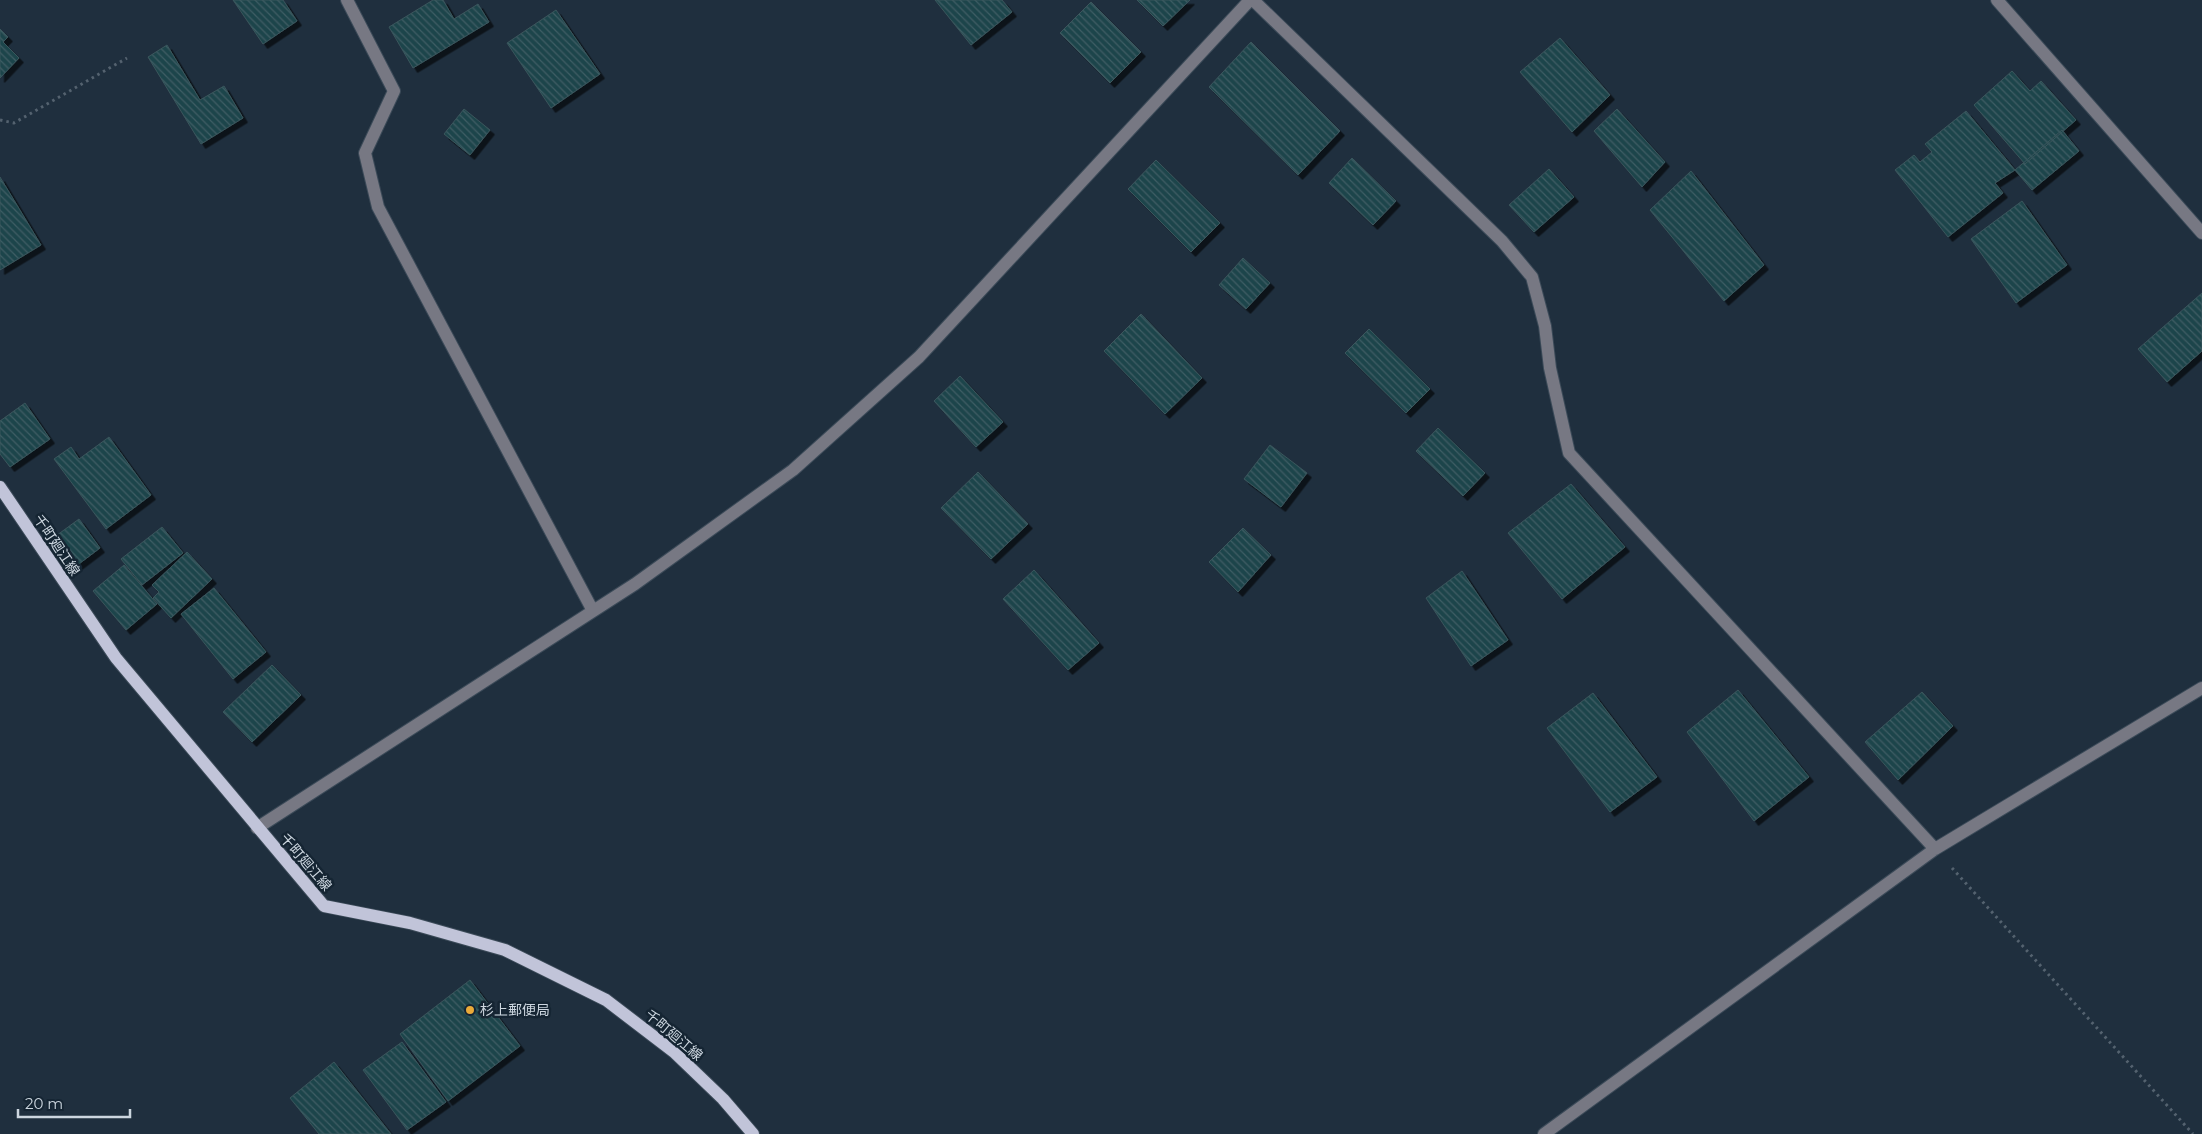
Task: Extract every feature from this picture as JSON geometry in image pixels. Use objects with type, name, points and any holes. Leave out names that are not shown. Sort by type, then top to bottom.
[{"type":"main road","name":"千町廻江線","points":[[0,487],[116,658],[324,906],[410,923],[505,950],[606,1000],[674,1052],[723,1099],[754,1134]]},
{"type":"street","points":[[347,0],[394,91],[365,153],[378,207],[593,611]]},
{"type":"street","points":[[257,828],[635,584],[793,470],[919,357],[1251,0],[1502,241],[1532,277],[1545,326],[1550,368],[1570,453],[1935,848]]},
{"type":"street","points":[[1997,0],[2202,233]]},
{"type":"street","points":[[1544,1134],[1935,848],[2202,688]]},
{"type":"path","points":[[0,120],[14,123],[127,58]]},
{"type":"path","points":[[1935,848],[2193,1134]]},
{"type":"building","points":[[233,0],[283,0],[297,21],[263,44]]},
{"type":"building","points":[[433,0],[443,0],[454,19],[478,4],[489,22],[413,68],[389,27]]},
{"type":"building","points":[[935,0],[1002,0],[1012,12],[971,45]]},
{"type":"building","points":[[1137,0],[1190,0],[1163,26]]},
{"type":"building","points":[[1091,2],[1141,52],[1110,83],[1060,33]]},
{"type":"building","points":[[556,10],[600,74],[551,108],[507,43]]},
{"type":"building","points":[[0,29],[8,37],[3,42],[19,58],[0,78]]},
{"type":"building","points":[[1560,38],[1610,95],[1572,132],[1520,72]]},
{"type":"building","points":[[1251,42],[1340,131],[1298,175],[1209,87]]},
{"type":"building","points":[[167,45],[200,100],[224,86],[243,118],[201,144],[148,57]]},
{"type":"building","points":[[2012,71],[2030,91],[2041,81],[2076,120],[2025,164],[1974,105]]},
{"type":"building","points":[[464,109],[490,130],[470,155],[444,134]]},
{"type":"building","points":[[1617,109],[1665,162],[1642,187],[1594,131]]},
{"type":"building","points":[[1966,111],[2015,170],[1995,183],[2003,193],[1948,237],[1895,170],[1914,155],[1920,162],[1932,152],[1925,144]]},
{"type":"building","points":[[2062,130],[2079,151],[2032,190],[2015,170]]},
{"type":"building","points":[[1352,158],[1396,201],[1373,225],[1329,183]]},
{"type":"building","points":[[1156,160],[1220,223],[1191,252],[1128,189]]},
{"type":"building","points":[[1549,169],[1574,197],[1534,232],[1509,205]]},
{"type":"building","points":[[1691,171],[1764,265],[1724,301],[1650,210]]},
{"type":"building","points":[[0,177],[41,245],[0,270]]},
{"type":"building","points":[[2022,201],[2067,265],[2016,303],[1971,239]]},
{"type":"building","points":[[1243,258],[1270,283],[1246,309],[1219,285]]},
{"type":"building","points":[[2202,293],[2202,351],[2167,382],[2138,349]]},
{"type":"building","points":[[1141,314],[1202,378],[1165,414],[1104,351]]},
{"type":"building","points":[[1369,329],[1430,389],[1406,413],[1345,353]]},
{"type":"building","points":[[960,376],[1003,422],[976,447],[934,401]]},
{"type":"building","points":[[25,403],[50,439],[10,467],[0,454],[0,421]]},
{"type":"building","points":[[1438,428],[1485,473],[1463,496],[1416,451]]},
{"type":"building","points":[[109,437],[151,495],[106,529],[54,459],[71,447],[79,459]]},
{"type":"building","points":[[1270,445],[1307,473],[1281,507],[1244,479]]},
{"type":"building","points":[[978,472],[1028,524],[991,559],[941,508]]},
{"type":"building","points":[[1571,484],[1625,547],[1562,599],[1508,533]]},
{"type":"building","points":[[79,519],[100,548],[71,570],[49,541]]},
{"type":"building","points":[[162,527],[183,553],[142,585],[121,559]]},
{"type":"building","points":[[1243,528],[1271,555],[1238,592],[1209,562]]},
{"type":"building","points":[[187,552],[212,579],[171,618],[153,598],[159,592],[152,585]]},
{"type":"building","points":[[124,565],[157,604],[126,630],[93,591]]},
{"type":"building","points":[[1034,570],[1099,643],[1068,670],[1003,599]]},
{"type":"building","points":[[1462,571],[1508,640],[1471,666],[1426,598]]},
{"type":"building","points":[[214,588],[266,652],[233,679],[181,614]]},
{"type":"building","points":[[272,665],[301,695],[252,742],[223,712]]},
{"type":"building","points":[[1738,690],[1809,777],[1754,821],[1687,732]]},
{"type":"building","points":[[1922,692],[1953,726],[1898,780],[1865,742]]},
{"type":"building","points":[[1593,693],[1657,777],[1610,812],[1547,728]]},
{"type":"building","points":[[470,980],[520,1046],[448,1101],[400,1034]]},
{"type":"building","points":[[402,1042],[446,1102],[407,1130],[363,1070]]},
{"type":"building","points":[[334,1062],[391,1134],[319,1134],[290,1098]]},
{"type":"place","name":"杉上郵便局","points":[[470,1010]]}]
